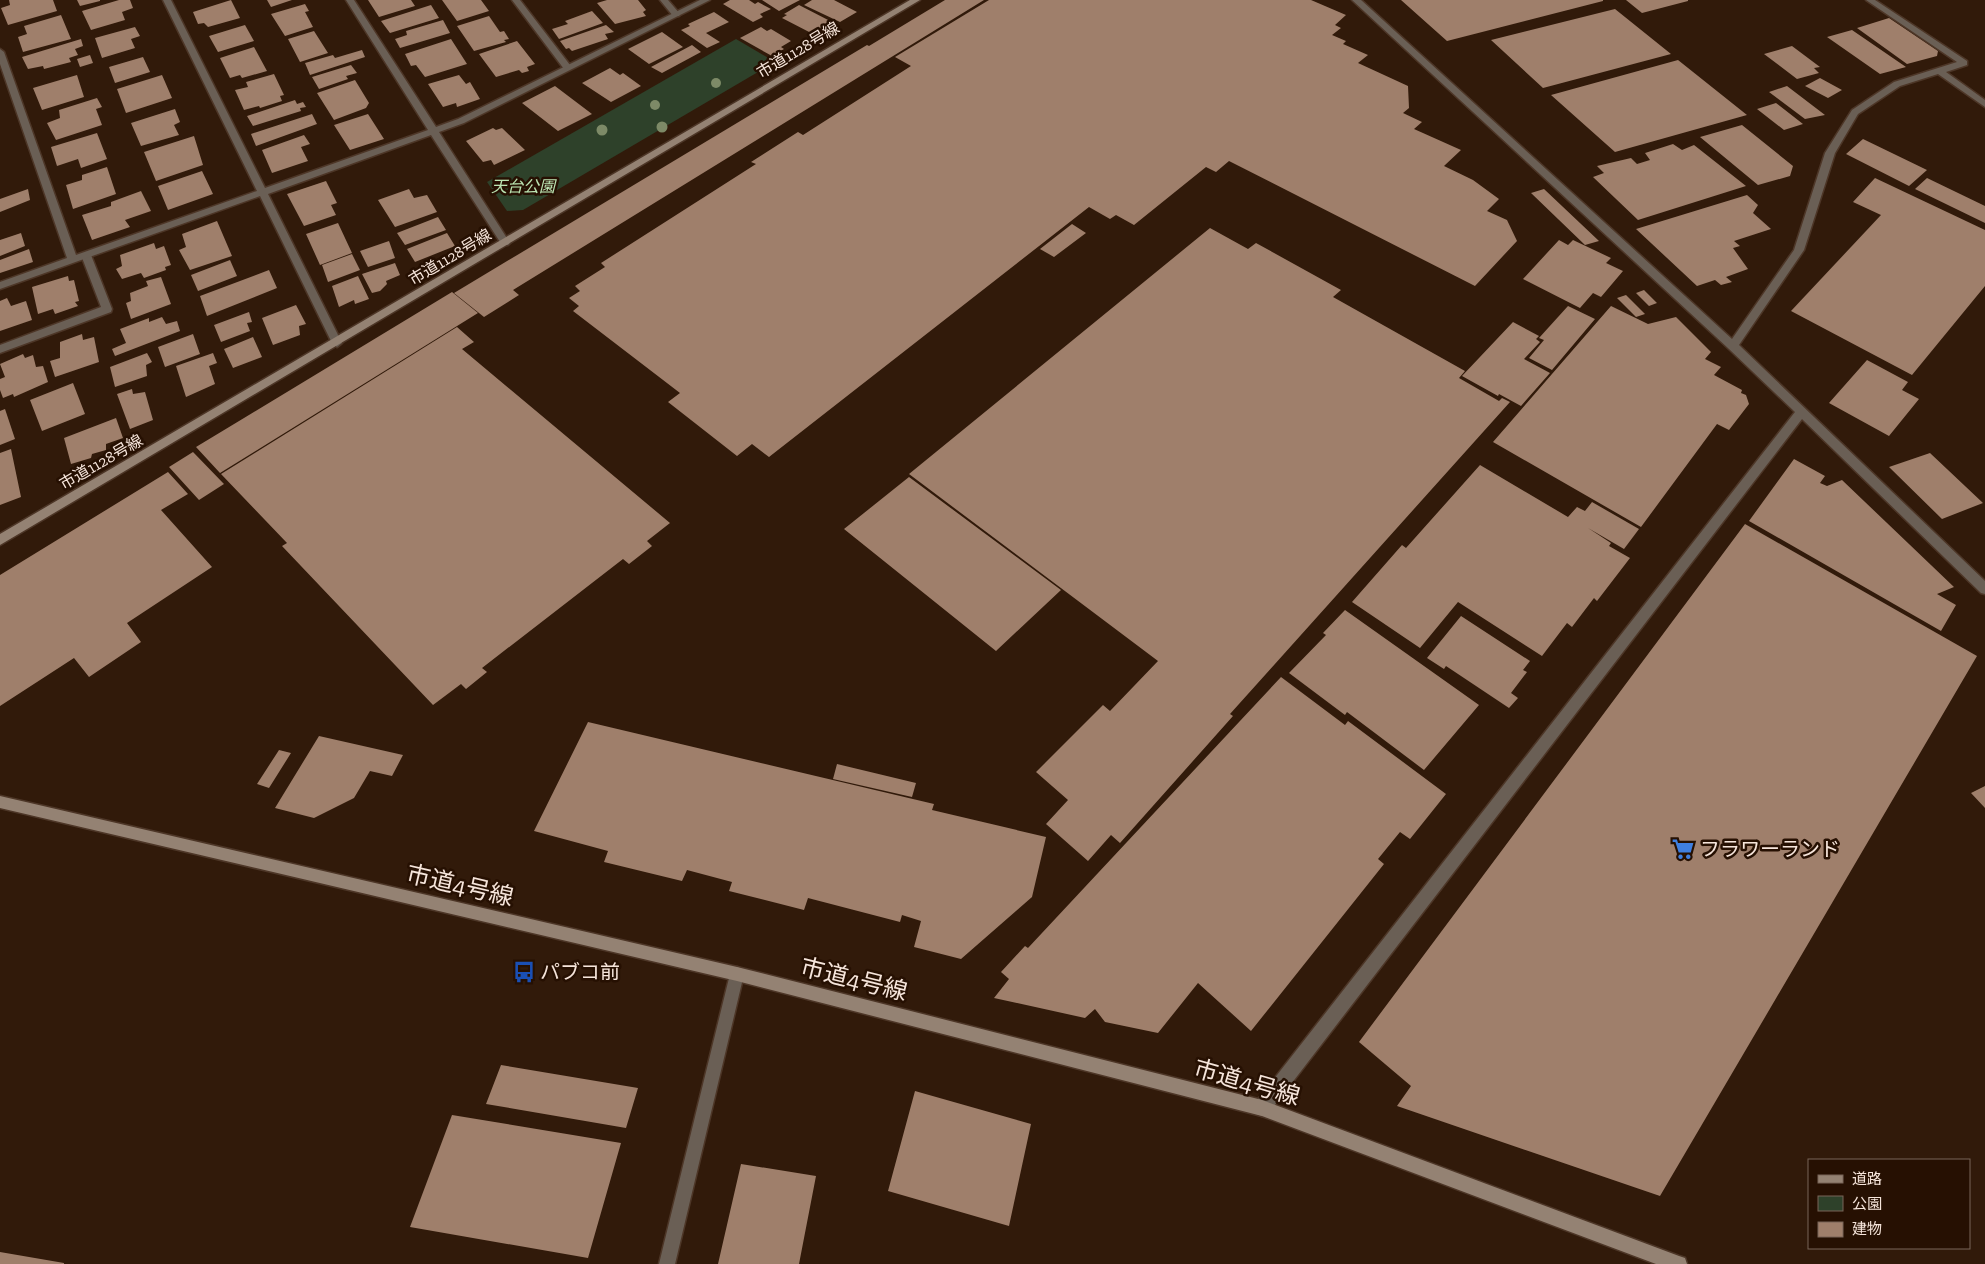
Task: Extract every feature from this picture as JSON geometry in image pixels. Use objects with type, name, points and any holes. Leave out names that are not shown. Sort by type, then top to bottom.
[{"type":"street","points":[[167,0],[337,343]]},
{"type":"street","points":[[350,0],[505,243]]},
{"type":"street","points":[[516,0],[567,67]]},
{"type":"street","points":[[664,0],[676,14]]},
{"type":"street","points":[[0,286],[460,121],[706,0]]},
{"type":"street","name":"市道1128号線","points":[[0,540],[916,0]]},
{"type":"street","points":[[1356,0],[1732,346],[1985,589]]},
{"type":"street","points":[[1732,346],[1799,250],[1830,153],[1855,112],[1897,84],[1964,63],[1870,0]]},
{"type":"street","points":[[0,52],[73,260]]},
{"type":"street","points":[[1939,71],[1985,104]]},
{"type":"street","points":[[0,349],[107,309],[86,255]]},
{"type":"street","points":[[1262,1108],[1801,412]]},
{"type":"street","name":"市道4号線","points":[[0,802],[738,974],[1262,1108],[1679,1264]]},
{"type":"street","points":[[667,1264],[738,974]]},
{"type":"green space","name":"天台公園","points":[[736,39],[775,62],[523,210],[507,211],[487,182]]},
{"type":"building","points":[[9,0],[53,0],[57,11],[8,25],[1,8],[10,5]]},
{"type":"building","points":[[77,0],[100,0],[100,1],[80,6]]},
{"type":"building","points":[[119,0],[130,0],[133,8],[122,12],[125,20],[91,30],[82,11]]},
{"type":"building","points":[[231,0],[240,18],[208,27],[204,23],[198,24],[193,12]]},
{"type":"building","points":[[267,0],[292,0],[271,7]]},
{"type":"building","points":[[368,0],[411,0],[415,6],[379,17]]},
{"type":"building","points":[[442,0],[481,0],[489,11],[457,21]]},
{"type":"building","points":[[607,0],[638,0],[646,10],[643,12],[646,16],[615,24],[597,3]]},
{"type":"building","points":[[730,0],[749,0],[755,4],[758,2],[771,9],[760,14],[763,17],[753,22],[723,4]]},
{"type":"building","points":[[762,0],[800,0],[779,11]]},
{"type":"building","points":[[812,0],[834,0],[857,12],[840,22],[804,5]]},
{"type":"building","points":[[945,0],[984,0],[513,290],[519,295],[484,317],[454,293],[867,45],[869,46]]},
{"type":"building","points":[[989,0],[1311,0],[1346,15],[1335,25],[1341,28],[1332,35],[1346,41],[1343,44],[1368,55],[1358,63],[1408,86],[1409,108],[1403,113],[1422,122],[1414,129],[1461,150],[1444,166],[1473,180],[1499,199],[1487,211],[1507,220],[1517,241],[1475,286],[1229,161],[1216,172],[1206,167],[1134,225],[1116,215],[1110,219],[1089,207],[769,457],[752,444],[737,456],[668,402],[680,393],[573,311],[579,306],[569,298],[580,291],[575,286],[605,267],[601,263],[756,164],[751,162],[798,132],[803,135],[911,66],[895,57]]},
{"type":"building","points":[[1401,0],[1603,0],[1603,1],[1447,41]]},
{"type":"building","points":[[1626,0],[1688,0],[1688,1],[1642,13]]},
{"type":"building","points":[[305,4],[309,11],[305,12],[313,27],[285,36],[271,14]]},
{"type":"building","points":[[431,5],[439,18],[390,33],[381,21]]},
{"type":"building","points":[[799,5],[832,22],[813,34],[782,18],[787,15],[784,14]]},
{"type":"building","points":[[1615,9],[1671,54],[1543,88],[1491,40]]},
{"type":"building","points":[[592,11],[603,23],[559,39],[552,29],[568,24],[565,21]]},
{"type":"building","points":[[714,12],[729,22],[706,33],[720,42],[707,48],[681,30],[690,26],[688,24]]},
{"type":"building","points":[[61,15],[71,39],[23,52],[18,37],[27,34],[24,26]]},
{"type":"building","points":[[489,16],[500,32],[504,31],[509,39],[504,40],[506,42],[474,51],[457,26]]},
{"type":"building","points":[[1889,18],[1938,51],[1937,56],[1907,64],[1857,28]]},
{"type":"building","points":[[443,20],[450,33],[400,48],[395,39],[407,35],[406,31]]},
{"type":"building","points":[[245,25],[254,41],[218,52],[209,36]]},
{"type":"building","points":[[606,25],[614,32],[605,34],[608,39],[572,51],[569,48],[566,49],[560,41]]},
{"type":"building","points":[[135,27],[140,36],[131,39],[135,48],[102,58],[95,38]]},
{"type":"building","points":[[761,27],[767,31],[771,29],[791,41],[781,47],[784,49],[772,56],[740,38]]},
{"type":"building","points":[[1852,30],[1906,67],[1880,74],[1827,37]]},
{"type":"building","points":[[314,31],[328,53],[300,62],[288,39]]},
{"type":"building","points":[[662,32],[683,47],[649,64],[628,49]]},
{"type":"building","points":[[81,39],[83,46],[75,49],[78,55],[69,58],[71,62],[44,69],[43,66],[28,69],[22,57]]},
{"type":"building","points":[[451,39],[467,64],[425,77],[416,65],[411,66],[405,54]]},
{"type":"building","points":[[517,41],[535,64],[527,67],[529,71],[522,73],[519,70],[496,77],[479,54]]},
{"type":"building","points":[[692,45],[701,52],[662,73],[651,67]]},
{"type":"building","points":[[1792,46],[1820,67],[1814,68],[1819,73],[1797,79],[1764,54]]},
{"type":"building","points":[[254,47],[267,71],[242,78],[240,75],[230,78],[220,58]]},
{"type":"building","points":[[362,50],[365,57],[310,75],[305,63],[333,55],[335,58]]},
{"type":"building","points":[[90,55],[93,63],[80,67],[77,59]]},
{"type":"building","points":[[143,57],[150,72],[115,83],[109,67]]},
{"type":"building","points":[[1678,60],[1747,115],[1615,152],[1551,95]]},
{"type":"building","points":[[351,65],[357,73],[346,76],[348,79],[319,89],[312,77]]},
{"type":"building","points":[[610,68],[620,75],[623,73],[641,86],[611,102],[582,83]]},
{"type":"building","points":[[274,74],[284,95],[280,96],[282,101],[260,108],[259,106],[244,110],[235,90],[248,87],[246,82]]},
{"type":"building","points":[[77,75],[84,97],[42,110],[33,88]]},
{"type":"building","points":[[162,75],[172,98],[126,113],[117,89]]},
{"type":"building","points":[[459,75],[466,84],[470,82],[480,99],[457,107],[456,103],[443,107],[428,84]]},
{"type":"building","points":[[1820,78],[1842,90],[1828,98],[1805,86]]},
{"type":"building","points":[[355,80],[369,103],[366,108],[334,120],[317,93]]},
{"type":"building","points":[[555,86],[592,114],[558,131],[522,103]]},
{"type":"building","points":[[1787,86],[1825,115],[1805,119],[1769,92]]},
{"type":"building","points":[[97,98],[102,107],[96,109],[102,125],[56,140],[47,123],[60,118],[59,110]]},
{"type":"building","points":[[295,100],[297,104],[303,102],[306,107],[300,108],[301,111],[253,126],[247,116]]},
{"type":"building","points":[[1776,103],[1803,124],[1784,130],[1757,109]]},
{"type":"building","points":[[175,109],[180,122],[174,125],[179,135],[141,146],[131,123]]},
{"type":"building","points":[[312,114],[317,124],[256,146],[251,134]]},
{"type":"building","points":[[368,114],[384,139],[350,150],[334,125]]},
{"type":"building","points":[[1742,125],[1793,166],[1790,176],[1758,185],[1700,137]]},
{"type":"building","points":[[493,128],[496,130],[502,128],[525,150],[494,165],[491,160],[483,162],[466,141]]},
{"type":"building","points":[[97,133],[107,159],[81,168],[78,159],[57,166],[51,147]]},
{"type":"building","points":[[304,135],[310,144],[301,147],[308,161],[272,173],[262,150]]},
{"type":"building","points":[[194,136],[203,165],[156,181],[144,152]]},
{"type":"building","points":[[1863,139],[1927,170],[1909,186],[1846,154]]},
{"type":"building","points":[[1673,144],[1682,150],[1694,145],[1746,186],[1638,220],[1593,177],[1604,173],[1597,166],[1631,158],[1637,164],[1650,160],[1645,153]]},
{"type":"building","points":[[107,167],[116,194],[73,209],[66,185],[82,180],[82,175]]},
{"type":"building","points":[[202,171],[213,194],[168,210],[158,186]]},
{"type":"building","points":[[1875,178],[1985,230],[1985,286],[1912,375],[1791,311],[1881,215],[1853,202]]},
{"type":"building","points":[[1927,178],[1985,206],[1985,223],[1915,189]]},
{"type":"building","points":[[326,181],[337,203],[331,205],[336,215],[304,226],[287,194]]},
{"type":"building","points":[[28,189],[30,200],[0,212],[0,199]]},
{"type":"building","points":[[409,189],[414,198],[427,195],[437,212],[395,227],[378,200]]},
{"type":"building","points":[[1544,189],[1599,241],[1585,245],[1531,193]]},
{"type":"building","points":[[141,191],[151,211],[125,220],[130,227],[92,240],[82,215],[111,206],[111,202]]},
{"type":"building","points":[[1747,195],[1758,205],[1753,213],[1771,229],[1734,241],[1740,246],[1733,248],[1748,269],[1726,277],[1732,282],[1721,285],[1715,280],[1697,286],[1636,229]]},
{"type":"building","points":[[438,217],[446,230],[405,245],[397,233]]},
{"type":"building","points":[[217,221],[232,256],[190,270],[179,250],[186,247],[182,234]]},
{"type":"building","points":[[338,223],[352,253],[320,265],[306,234]]},
{"type":"building","points":[[1072,224],[1086,233],[1054,257],[1040,249]]},
{"type":"building","points":[[1210,228],[1248,249],[1256,243],[1341,290],[1333,297],[1465,371],[1459,378],[1499,401],[1502,398],[1510,402],[1230,714],[1233,716],[1120,843],[1111,835],[1088,861],[1046,824],[1068,800],[1036,772],[1103,705],[1110,711],[1158,661],[909,474]]},
{"type":"building","points":[[21,233],[25,246],[0,256],[0,240]]},
{"type":"building","points":[[447,233],[455,246],[415,262],[407,249]]},
{"type":"building","points":[[1559,240],[1568,245],[1573,240],[1611,258],[1606,263],[1623,271],[1601,297],[1593,293],[1580,308],[1523,279]]},
{"type":"building","points":[[389,241],[395,258],[368,267],[360,251]]},
{"type":"building","points":[[154,243],[156,249],[164,246],[171,265],[165,267],[166,270],[144,278],[141,273],[122,279],[116,269],[122,266],[120,255]]},
{"type":"building","points":[[29,249],[33,262],[0,273],[0,260]]},
{"type":"building","points":[[352,254],[360,270],[328,282],[322,265]]},
{"type":"building","points":[[230,260],[237,276],[198,291],[191,275]]},
{"type":"building","points":[[395,263],[400,275],[386,281],[387,284],[380,291],[372,293],[362,274]]},
{"type":"building","points":[[269,270],[277,288],[207,316],[200,296]]},
{"type":"building","points":[[68,276],[69,281],[74,280],[79,301],[75,302],[78,306],[55,314],[53,309],[38,314],[32,287]]},
{"type":"building","points":[[358,276],[369,299],[355,304],[354,300],[339,307],[332,286]]},
{"type":"building","points":[[161,277],[171,304],[131,319],[126,303],[131,301],[130,293],[148,286],[146,281]]},
{"type":"building","points":[[1644,290],[1657,303],[1649,306],[1636,293]]},
{"type":"building","points":[[452,292],[478,313],[220,473],[196,447]]},
{"type":"building","points":[[1626,295],[1645,314],[1636,317],[1617,298]]},
{"type":"building","points":[[7,298],[11,306],[26,301],[32,320],[0,331],[0,301]]},
{"type":"building","points":[[296,305],[306,324],[299,326],[300,335],[273,345],[262,318]]},
{"type":"building","points":[[1568,306],[1595,319],[1552,370],[1529,358],[1544,340],[1539,338]]},
{"type":"building","points":[[1611,306],[1648,324],[1676,317],[1711,352],[1705,359],[1721,367],[1714,375],[1742,390],[1741,393],[1746,395],[1749,404],[1729,430],[1717,424],[1641,527],[1493,442]]},
{"type":"building","points":[[249,312],[252,322],[247,323],[250,331],[221,342],[214,325]]},
{"type":"building","points":[[162,317],[166,324],[177,321],[180,331],[115,356],[112,349],[126,343],[120,329],[149,318],[149,322]]},
{"type":"building","points":[[1513,322],[1539,336],[1536,339],[1540,342],[1524,359],[1550,373],[1521,406],[1499,394],[1498,396],[1462,376]]},
{"type":"building","points":[[457,327],[474,342],[462,349],[670,523],[647,541],[652,546],[629,564],[623,559],[482,668],[487,672],[466,689],[461,684],[433,705],[282,546],[287,543],[221,474]]},
{"type":"building","points":[[82,334],[83,340],[94,337],[99,362],[55,377],[50,361],[60,358],[60,342]]},
{"type":"building","points":[[193,334],[200,354],[165,367],[158,347]]},
{"type":"building","points":[[253,337],[262,357],[233,368],[224,349]]},
{"type":"building","points":[[147,353],[152,362],[146,365],[147,376],[115,387],[110,367]]},
{"type":"building","points":[[213,353],[217,363],[209,366],[215,384],[186,397],[176,366]]},
{"type":"building","points":[[23,354],[25,358],[33,355],[36,367],[43,366],[48,382],[14,397],[13,394],[3,398],[0,390],[0,379],[5,377],[0,364]]},
{"type":"building","points":[[1867,360],[1908,382],[1902,390],[1919,399],[1889,436],[1829,403]]},
{"type":"building","points":[[73,383],[85,414],[42,431],[30,400]]},
{"type":"building","points":[[132,389],[133,394],[145,392],[153,420],[130,429],[117,394]]},
{"type":"building","points":[[5,409],[15,439],[0,445],[0,411]]},
{"type":"building","points":[[116,418],[123,438],[106,444],[106,450],[92,454],[91,458],[71,464],[64,438]]},
{"type":"building","points":[[11,449],[21,497],[0,505],[0,453]]},
{"type":"building","points":[[193,452],[224,484],[199,500],[169,467]]},
{"type":"building","points":[[1930,453],[1983,503],[1942,519],[1889,467]]},
{"type":"building","points":[[1794,459],[1825,476],[1820,483],[1827,486],[1842,480],[1954,587],[1937,594],[1956,605],[1941,631],[1749,521]]},
{"type":"building","points":[[1480,465],[1568,517],[1577,507],[1585,511],[1592,502],[1639,529],[1624,549],[1588,528],[1611,543],[1609,546],[1630,558],[1597,601],[1594,598],[1572,627],[1567,623],[1542,656],[1458,602],[1420,648],[1352,602],[1402,545],[1406,548]]},
{"type":"building","points":[[168,472],[188,494],[161,510],[212,567],[127,623],[141,642],[89,677],[74,658],[0,706],[0,575]]},
{"type":"building","points":[[909,477],[1061,590],[996,651],[844,529]]},
{"type":"building","name":"フラワーランド","points":[[1745,524],[1977,656],[1660,1196],[1397,1106],[1411,1086],[1359,1042]]},
{"type":"building","points":[[1345,610],[1479,705],[1424,770],[1347,712],[1345,715],[1289,673],[1326,635],[1323,633]]},
{"type":"building","points":[[1461,616],[1530,661],[1523,670],[1527,672],[1511,693],[1518,698],[1509,708],[1446,666],[1444,669],[1427,658]]},
{"type":"building","points":[[1281,677],[1345,725],[1348,721],[1446,794],[1410,839],[1400,832],[1378,859],[1384,864],[1251,1031],[1198,983],[1158,1033],[1105,1022],[1095,1009],[1085,1018],[994,998],[1009,979],[1001,972],[1025,946],[1028,948]]},
{"type":"building","points":[[588,722],[934,804],[932,810],[1046,837],[1032,897],[961,959],[914,947],[921,921],[902,915],[900,922],[808,898],[804,910],[729,891],[732,882],[687,870],[682,881],[604,862],[608,851],[534,831]]},
{"type":"building","points":[[319,736],[403,755],[392,776],[370,771],[354,798],[314,818],[275,808]]},
{"type":"building","points":[[279,750],[291,753],[269,788],[257,784]]},
{"type":"building","points":[[837,764],[916,783],[912,797],[833,779]]},
{"type":"building","points":[[1985,786],[1985,808],[1971,793]]},
{"type":"building","points":[[501,1065],[638,1088],[626,1128],[486,1104]]},
{"type":"building","points":[[915,1091],[1031,1124],[1009,1226],[888,1191]]},
{"type":"building","points":[[452,1115],[621,1143],[588,1258],[410,1227]]},
{"type":"building","points":[[741,1164],[816,1176],[799,1264],[718,1264]]},
{"type":"building","points":[[0,1252],[64,1263],[64,1264],[0,1264]]},
{"type":"place","name":"フラワーランド","points":[[1683,849]]},
{"type":"place","name":"パブコ前","points":[[524,972]]}]
